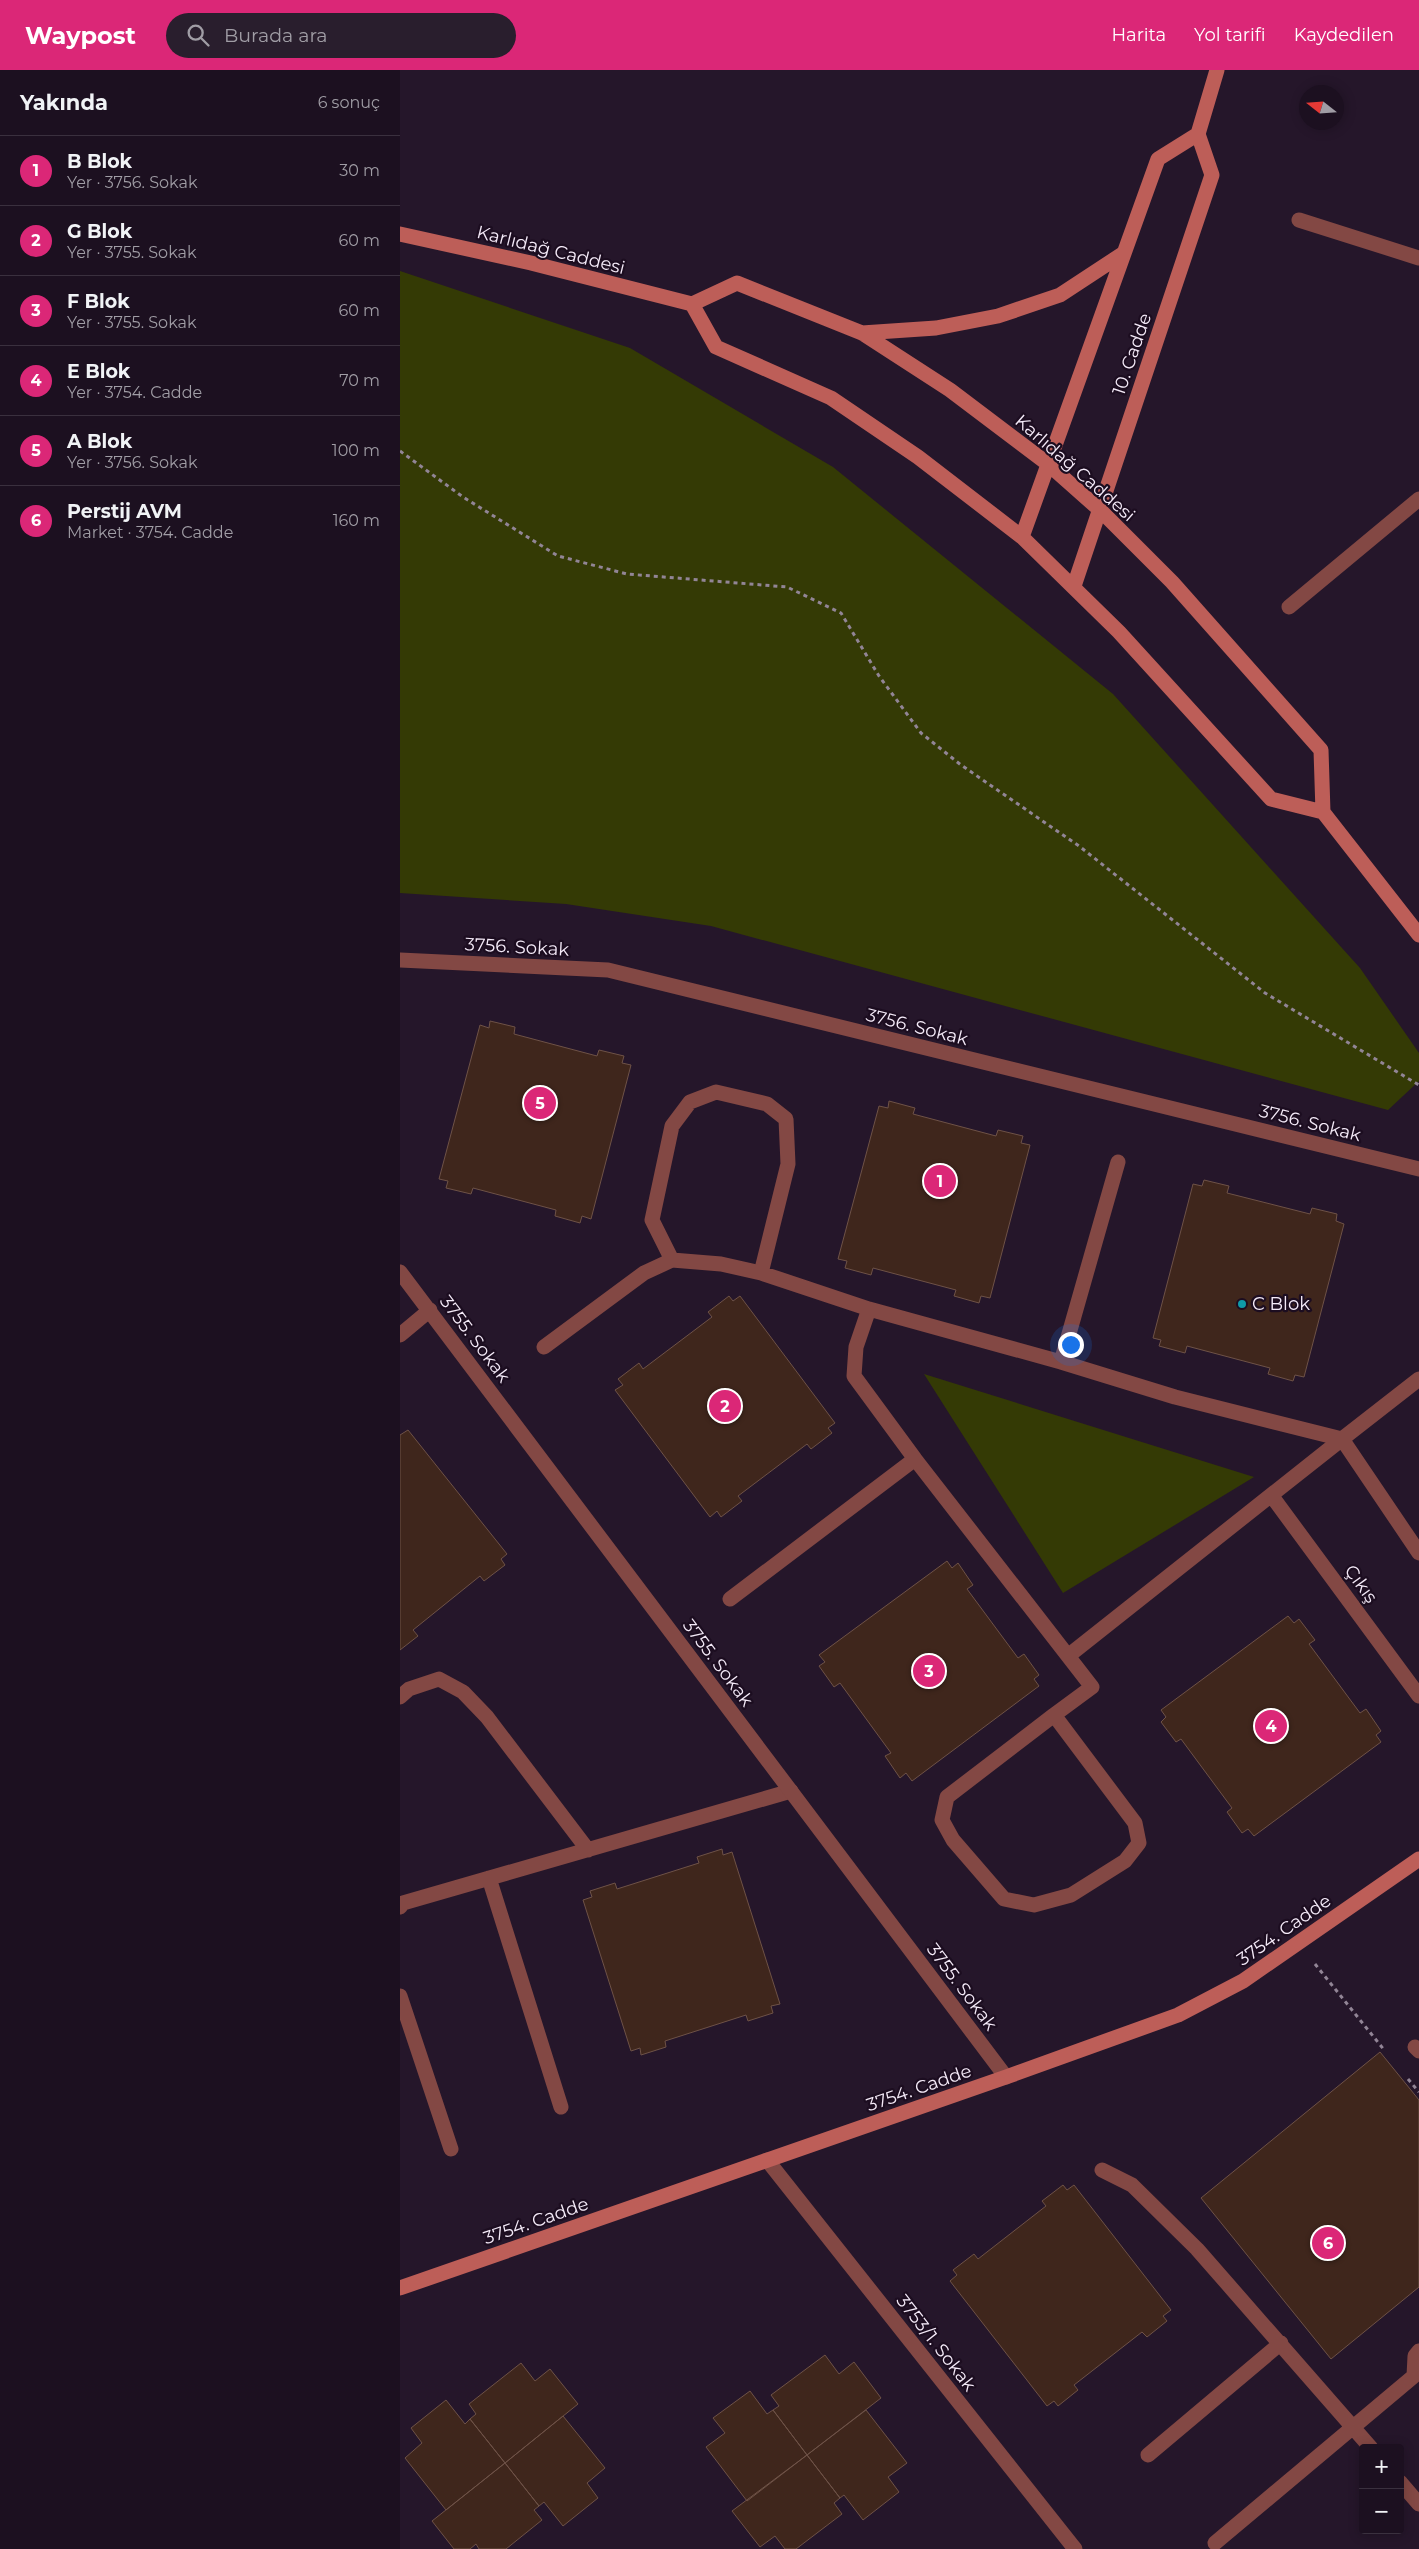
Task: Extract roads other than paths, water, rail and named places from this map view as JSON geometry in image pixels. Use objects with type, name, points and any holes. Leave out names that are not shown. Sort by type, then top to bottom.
[{"type":"main road","points":[[1022,537],[1158,158],[1198,134],[1217,70]]},
{"type":"main road","name":"10. Cadde","points":[[1074,586],[1212,176],[1198,134]]},
{"type":"main road","name":"Karlıdağ Caddesi","points":[[400,234],[530,263],[692,304],[737,283],[862,332],[950,390],[1048,464],[1100,510],[1172,582],[1321,750],[1323,812]]},
{"type":"main road","points":[[862,332],[936,328],[998,316],[1060,295],[1124,252]]},
{"type":"main road","points":[[692,304],[716,347],[831,398],[918,456],[1022,537],[1119,632],[1271,799],[1323,812],[1419,935]]},
{"type":"main road","name":"3754. Cadde","points":[[400,2288],[1006,2077],[1178,2015],[1243,1981],[1419,1859]]},
{"type":"street","points":[[1299,220],[1419,258]]},
{"type":"street","points":[[1289,607],[1419,499]]},
{"type":"street","name":"3756. Sokak","points":[[400,960],[608,970],[1419,1169]]},
{"type":"street","points":[[672,1260],[652,1220],[672,1126],[690,1102],[716,1092],[767,1104],[786,1119],[788,1164],[761,1273]]},
{"type":"street","points":[[1061,1362],[1118,1162]]},
{"type":"street","points":[[544,1347],[644,1273],[672,1260],[721,1264],[761,1273],[870,1309],[1175,1396],[1342,1439],[1415,1547]]},
{"type":"street","name":"3755. Sokak","points":[[400,1272],[1006,2077]]},
{"type":"street","points":[[870,1309],[856,1347],[854,1376],[915,1459],[1092,1687],[1054,1715],[946,1797],[942,1820],[953,1840],[1004,1899],[1034,1905],[1071,1895],[1124,1861],[1139,1843],[1136,1823],[1054,1715]]},
{"type":"street","points":[[400,1335],[430,1310]]},
{"type":"street","points":[[1068,1656],[1419,1379]]},
{"type":"street","points":[[730,1599],[915,1459]]},
{"type":"street","name":"Çıkış","points":[[1271,1495],[1419,1696]]},
{"type":"street","points":[[400,1697],[409,1689],[439,1679],[463,1692],[487,1717],[588,1850]]},
{"type":"street","points":[[400,1907],[403,1903],[791,1791]]},
{"type":"street","points":[[489,1878],[561,2107]]},
{"type":"street","points":[[400,1996],[450,2149]]},
{"type":"street","name":"3753/1. Sokak","points":[[768,2160],[1075,2549]]},
{"type":"street","points":[[1102,2170],[1132,2185],[1197,2249],[1368,2444]]},
{"type":"street","points":[[1148,2455],[1281,2344]]},
{"type":"street","points":[[1215,2543],[1417,2376],[1415,2356],[1419,2351]]},
{"type":"street","points":[[1404,2487],[1419,2504]]},
{"type":"place","name":"A Blok","points":[[540,1103]]},
{"type":"place","name":"B Blok","points":[[940,1181]]},
{"type":"place","name":"C Blok","points":[[1242,1304]]},
{"type":"place","name":"G Blok","points":[[725,1406]]},
{"type":"place","name":"F Blok","points":[[929,1671]]},
{"type":"place","name":"E Blok","points":[[1271,1726]]},
{"type":"place","name":"Perstij AVM","points":[[1328,2243]]}]
